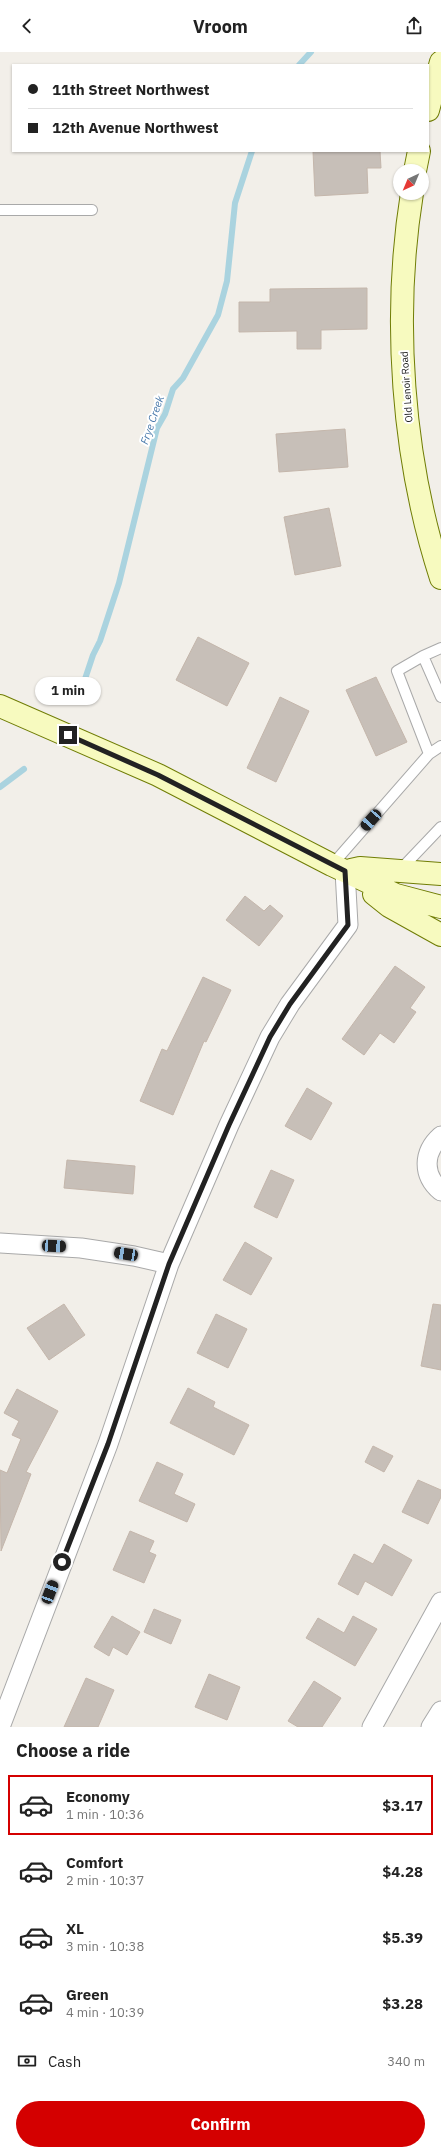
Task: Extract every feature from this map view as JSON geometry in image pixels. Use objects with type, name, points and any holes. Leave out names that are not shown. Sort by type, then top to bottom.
[{"type":"main road","points":[[429,106],[441,62]]},
{"type":"main road","points":[[416,164],[419,152]]},
{"type":"main road","name":"Old Lenoir Road","points":[[411,200],[403,271],[403,337],[406,392],[411,448],[421,503],[441,578]]},
{"type":"main road","points":[[0,706],[158,775],[338,868],[396,895],[441,907]]},
{"type":"main road","points":[[338,868],[360,868],[441,874]]},
{"type":"main road","points":[[338,868],[389,906],[441,935]]},
{"type":"street","points":[[0,1727],[108,1444],[169,1264],[229,1125],[270,1037],[290,1004],[348,925],[338,868]]},
{"type":"street","points":[[441,1136],[430,1149],[426,1165],[434,1185],[441,1191]]},
{"type":"street","points":[[0,1243],[81,1248],[134,1256],[169,1264]]},
{"type":"street","points":[[372,1727],[441,1602]]},
{"type":"street","points":[[431,1727],[441,1711]]},
{"type":"lane","points":[[0,210],[92,210]]},
{"type":"lane","points":[[429,754],[397,671],[423,656],[441,648]]},
{"type":"lane","points":[[423,656],[441,697]]},
{"type":"lane","points":[[338,868],[429,754],[441,746]]},
{"type":"lane","points":[[400,871],[441,827]]},
{"type":"building","points":[[313,152],[380,152],[381,168],[367,168],[368,193],[315,196]]},
{"type":"building","points":[[367,288],[367,329],[321,330],[321,349],[297,349],[297,331],[239,332],[239,302],[270,302],[270,289]]},
{"type":"building","points":[[345,429],[348,467],[279,472],[276,434]]},
{"type":"building","points":[[329,508],[341,566],[295,575],[284,517]]},
{"type":"building","points":[[198,637],[249,663],[227,706],[176,680]]},
{"type":"building","points":[[376,677],[407,742],[376,756],[346,690]]},
{"type":"building","points":[[280,697],[309,711],[276,782],[247,768]]},
{"type":"building","points":[[245,896],[264,911],[270,905],[283,916],[259,946],[226,920]]},
{"type":"building","points":[[395,966],[425,987],[410,1008],[416,1012],[394,1043],[380,1033],[364,1055],[342,1039]]},
{"type":"building","points":[[203,977],[231,990],[206,1042],[204,1041],[173,1115],[140,1101],[162,1049],[167,1051]]},
{"type":"building","points":[[307,1088],[332,1103],[311,1140],[285,1126]]},
{"type":"building","points":[[67,1160],[135,1166],[133,1194],[64,1188]]},
{"type":"building","points":[[271,1170],[294,1180],[277,1218],[254,1207]]},
{"type":"building","points":[[245,1242],[272,1258],[251,1295],[223,1280]]},
{"type":"building","points":[[64,1304],[85,1335],[49,1360],[27,1328]]},
{"type":"building","points":[[433,1304],[441,1305],[441,1370],[421,1366]]},
{"type":"building","points":[[216,1314],[247,1329],[228,1368],[197,1353]]},
{"type":"building","points":[[188,1388],[215,1402],[213,1407],[249,1425],[234,1455],[170,1423]]},
{"type":"building","points":[[17,1389],[58,1411],[26,1472],[31,1474],[1,1551],[0,1470],[7,1473],[21,1439],[12,1435],[19,1421],[4,1413]]},
{"type":"building","points":[[373,1446],[393,1456],[384,1472],[365,1462]]},
{"type":"building","points":[[157,1462],[183,1474],[174,1494],[195,1504],[187,1522],[139,1501]]},
{"type":"building","points":[[418,1480],[441,1490],[441,1497],[428,1524],[402,1512]]},
{"type":"building","points":[[130,1531],[154,1541],[149,1552],[156,1555],[144,1583],[113,1570]]},
{"type":"building","points":[[384,1544],[412,1560],[392,1596],[365,1581],[358,1595],[338,1584],[354,1554],[373,1564]]},
{"type":"building","points":[[154,1609],[181,1620],[171,1644],[144,1632]]},
{"type":"building","points":[[112,1616],[140,1632],[127,1655],[113,1647],[109,1656],[94,1647]]},
{"type":"building","points":[[353,1616],[377,1629],[355,1666],[306,1638],[318,1618],[344,1633]]},
{"type":"building","points":[[209,1674],[240,1687],[227,1720],[195,1707]]},
{"type":"building","points":[[86,1678],[114,1690],[98,1727],[64,1727]]},
{"type":"building","points":[[314,1681],[341,1698],[322,1727],[298,1727],[288,1721]]},
{"type":"waterway","name":"Frye Creek","points":[[300,64],[311,52]]},
{"type":"waterway","name":"Frye Creek","points":[[85,679],[93,655],[100,641],[119,583],[157,428],[165,414],[173,389],[183,378],[218,315],[227,281],[235,203],[252,152]]},
{"type":"waterway","name":"Frye Creek","points":[[0,787],[24,769]]},
{"type":"route","points":[[62,1562],[108,1444],[169,1264],[229,1125],[270,1037],[290,1004],[317,965],[348,925],[345,871],[158,775],[68,735]]}]
